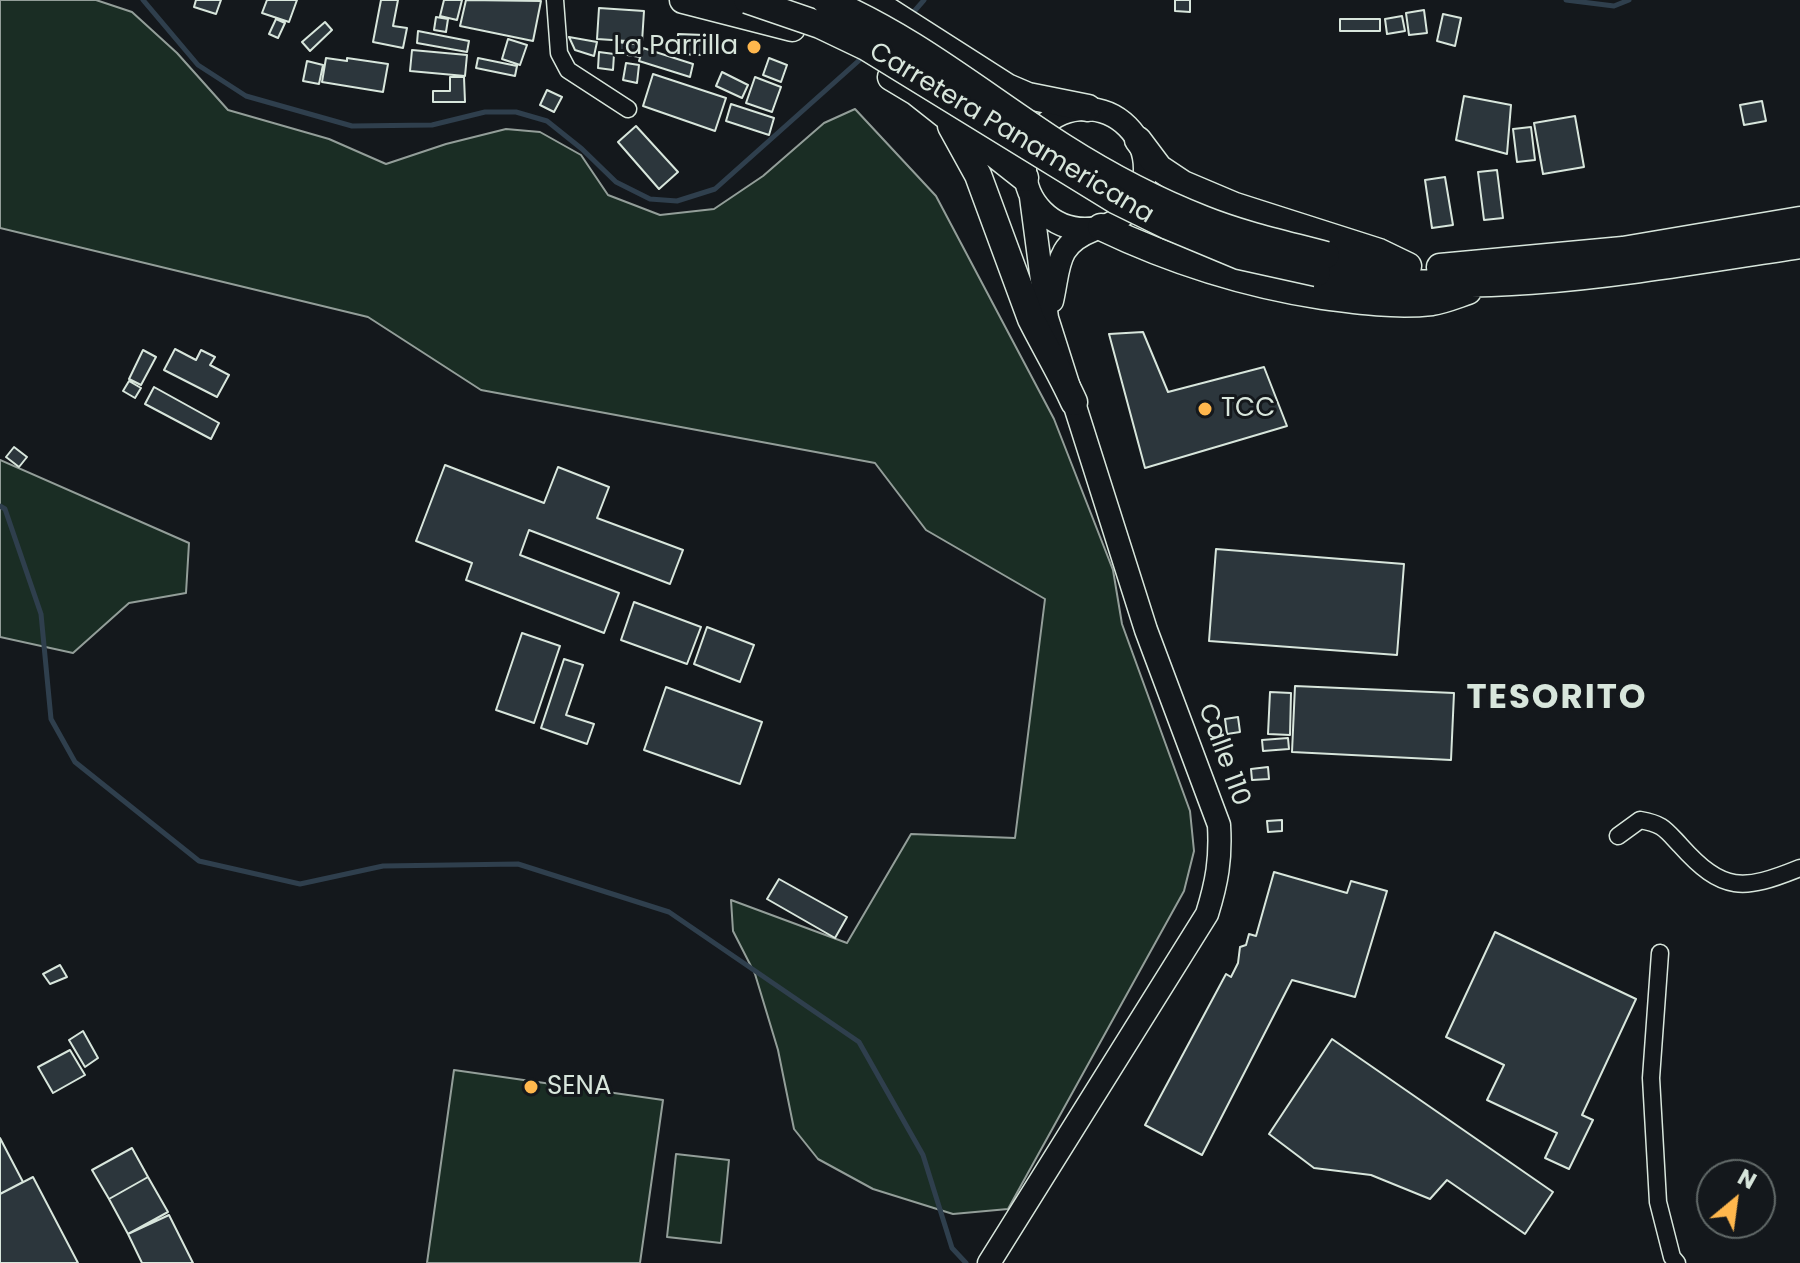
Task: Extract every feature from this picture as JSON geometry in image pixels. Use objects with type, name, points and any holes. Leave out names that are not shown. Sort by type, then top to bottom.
[{"type":"highway","points":[[683,0],[779,23],[858,56],[916,92],[1028,187]]},
{"type":"highway","name":"Carretera Panamericana","points":[[747,0],[820,25],[866,47],[1115,200],[1240,256],[1321,264],[1444,267],[1623,250],[1800,220]]},
{"type":"highway","name":"Carretera Panamericana","points":[[825,0],[909,44],[1064,147],[1157,199],[1358,280],[1412,284],[1561,280],[1800,245]]},
{"type":"highway","points":[[876,2],[1007,87],[1028,96],[1088,108]]},
{"type":"highway","points":[[943,113],[978,175],[1031,319],[1074,402]]},
{"type":"highway","points":[[1138,140],[1159,168],[1183,184],[1235,206],[1379,252],[1408,266]]},
{"type":"highway","points":[[1099,228],[1167,257],[1237,279],[1276,289],[1355,301],[1435,302],[1494,283]]},
{"type":"main road","points":[[1047,318],[1057,266],[1063,252],[1082,234],[1099,228],[1128,212],[1143,185],[1144,154],[1138,140],[1117,117],[1088,108],[1070,110],[1054,116],[1040,128],[1027,151],[1028,187],[1038,208],[1059,223],[1071,227],[1099,228]]},
{"type":"main road","name":"Calle 110","points":[[989,1263],[1207,914],[1218,877],[1219,825],[1146,630],[1047,318],[1028,187]]},
{"type":"street","points":[[555,0],[559,53],[568,70],[628,109]]},
{"type":"street","points":[[1618,836],[1640,820],[1660,824],[1710,874],[1719,880],[1739,885],[1763,883],[1800,868]]},
{"type":"street","points":[[1660,953],[1652,1093],[1658,1202],[1672,1257],[1677,1263]]},
{"type":"green space","points":[[0,0],[96,0],[132,12],[177,53],[228,110],[329,139],[386,164],[506,129],[540,132],[581,155],[608,195],[660,215],[714,209],[763,176],[824,123],[855,109],[936,196],[1054,419],[1113,570],[1122,624],[1190,811],[1194,851],[1184,891],[1008,1209],[953,1214],[873,1189],[818,1159],[794,1129],[778,1050],[755,974],[733,931],[731,900],[847,943],[911,834],[1015,838],[1045,599],[926,530],[875,463],[481,390],[368,317],[0,228]]},
{"type":"green space","points":[[0,460],[189,543],[186,593],[129,603],[73,653],[0,637]]},
{"type":"green space","points":[[454,1070],[663,1100],[640,1263],[427,1263]]},
{"type":"green space","points":[[676,1154],[729,1160],[721,1243],[667,1237]]},
{"type":"building","points":[[196,0],[221,0],[216,14],[194,7]]},
{"type":"building","points":[[267,0],[297,0],[289,22],[262,13]]},
{"type":"building","points":[[381,0],[398,0],[393,26],[407,28],[403,48],[373,42]]},
{"type":"building","points":[[444,0],[462,0],[457,20],[440,16]]},
{"type":"building","points":[[466,0],[541,1],[533,41],[460,26]]},
{"type":"building","points":[[1175,0],[1190,0],[1190,12],[1175,11]]},
{"type":"building","points":[[599,8],[644,11],[642,42],[597,39]]},
{"type":"building","points":[[1424,10],[1427,33],[1409,35],[1406,13]]},
{"type":"building","points":[[1443,14],[1461,18],[1455,46],[1437,41]]},
{"type":"building","points":[[1402,16],[1405,31],[1387,34],[1385,19]]},
{"type":"building","points":[[436,17],[448,19],[446,32],[434,30]]},
{"type":"building","points":[[276,19],[285,23],[278,38],[269,34]]},
{"type":"building","points":[[1340,19],[1380,19],[1380,31],[1340,31]]},
{"type":"building","points":[[325,22],[332,30],[310,51],[302,42]]},
{"type":"building","points":[[418,31],[469,41],[467,52],[417,43]]},
{"type":"building","points":[[678,34],[704,35],[703,55],[677,54]]},
{"type":"building","points":[[569,37],[597,42],[594,56],[575,50]]},
{"type":"building","points":[[508,39],[527,45],[520,65],[502,59]]},
{"type":"building","points":[[617,42],[642,45],[640,57],[615,53]]},
{"type":"building","points":[[643,48],[693,64],[690,77],[639,61]]},
{"type":"building","points":[[412,50],[467,55],[465,76],[410,71]]},
{"type":"building","points":[[599,52],[614,54],[613,70],[598,68]]},
{"type":"building","points":[[326,58],[388,64],[383,92],[322,82]]},
{"type":"building","points":[[478,58],[517,66],[515,76],[476,68]]},
{"type":"building","points":[[769,58],[787,65],[781,82],[763,75]]},
{"type":"building","points":[[307,61],[323,65],[319,84],[303,81]]},
{"type":"building","points":[[626,63],[639,65],[637,83],[623,80]]},
{"type":"building","points":[[722,72],[748,85],[742,98],[716,86]]},
{"type":"building","points":[[653,74],[726,98],[715,131],[643,106]]},
{"type":"building","points":[[450,77],[464,77],[465,102],[433,102],[433,91],[450,91]]},
{"type":"building","points":[[755,77],[781,87],[772,112],[746,103]]},
{"type":"building","points":[[547,90],[562,97],[554,112],[540,105]]},
{"type":"building","points":[[1464,96],[1511,105],[1507,154],[1456,140]]},
{"type":"building","points":[[1762,101],[1766,121],[1744,125],[1740,105]]},
{"type":"building","points":[[731,104],[774,118],[769,135],[726,121]]},
{"type":"building","points":[[1575,116],[1584,167],[1543,174],[1534,123]]},
{"type":"building","points":[[636,126],[678,172],[659,189],[618,142]]},
{"type":"building","points":[[1531,127],[1535,160],[1517,162],[1513,129]]},
{"type":"building","points":[[1497,170],[1503,218],[1484,220],[1478,172]]},
{"type":"building","points":[[1445,177],[1453,225],[1432,228],[1425,180]]},
{"type":"building","name":"TCC","points":[[1143,332],[1168,392],[1264,367],[1287,426],[1145,468],[1109,334]]},
{"type":"building","points":[[175,349],[196,360],[201,350],[215,357],[210,365],[229,375],[217,397],[164,370]]},
{"type":"building","points":[[143,350],[156,357],[141,385],[129,379]]},
{"type":"building","points":[[129,381],[141,388],[135,398],[123,391]]},
{"type":"building","points":[[154,387],[219,423],[211,439],[145,404]]},
{"type":"building","points":[[14,447],[27,457],[19,467],[6,457]]},
{"type":"building","points":[[445,465],[544,503],[558,467],[609,487],[597,518],[683,550],[670,584],[529,530],[520,555],[619,593],[604,633],[466,580],[472,563],[416,541]]},
{"type":"building","points":[[1216,549],[1404,564],[1397,655],[1209,641]]},
{"type":"building","points":[[634,602],[701,627],[687,664],[621,640]]},
{"type":"building","points":[[707,627],[754,645],[740,682],[694,664]]},
{"type":"building","points":[[522,633],[560,646],[534,723],[496,710]]},
{"type":"building","points":[[564,659],[583,665],[566,715],[594,724],[587,744],[541,728]]},
{"type":"building","points":[[1295,686],[1454,693],[1451,760],[1292,752]]},
{"type":"building","points":[[666,687],[762,722],[740,784],[644,750]]},
{"type":"building","points":[[1270,692],[1291,693],[1290,735],[1268,734]]},
{"type":"building","points":[[1238,717],[1240,732],[1227,734],[1225,719]]},
{"type":"building","points":[[1288,738],[1289,749],[1263,751],[1262,740]]},
{"type":"building","points":[[1268,767],[1269,779],[1252,780],[1251,769]]},
{"type":"building","points":[[1282,820],[1282,831],[1268,832],[1267,821]]},
{"type":"building","points":[[1274,872],[1347,893],[1351,881],[1387,891],[1355,997],[1292,980],[1202,1155],[1145,1125],[1226,974],[1231,977],[1238,963],[1240,947],[1246,945],[1249,934],[1256,936]]},
{"type":"building","points":[[779,879],[847,917],[835,938],[767,899]]},
{"type":"building","points":[[1495,932],[1636,999],[1582,1115],[1593,1120],[1569,1169],[1545,1158],[1557,1133],[1487,1100],[1504,1065],[1446,1037]]},
{"type":"building","points":[[60,965],[67,977],[50,984],[43,974]]},
{"type":"building","points":[[83,1031],[98,1058],[85,1067],[69,1040]]},
{"type":"building","points":[[1332,1039],[1553,1192],[1525,1234],[1447,1180],[1430,1199],[1371,1175],[1314,1168],[1269,1134]]},
{"type":"building","points":[[70,1050],[85,1075],[53,1093],[38,1067]]},
{"type":"building","points":[[0,1138],[23,1182],[0,1194]]},
{"type":"building","points":[[132,1148],[148,1177],[109,1199],[92,1170]]},
{"type":"building","points":[[33,1177],[78,1263],[0,1263],[0,1194]]},
{"type":"building","points":[[148,1177],[168,1212],[128,1234],[109,1199]]},
{"type":"building","points":[[169,1215],[193,1263],[142,1263],[128,1234]]},
{"type":"waterway","points":[[143,0],[198,65],[246,96],[352,126],[432,125],[485,112],[516,112],[547,121],[616,182],[650,199],[677,201],[715,189],[864,56]]},
{"type":"waterway","points":[[911,15],[924,0]]},
{"type":"waterway","points":[[1566,0],[1614,6],[1629,0]]},
{"type":"waterway","points":[[0,506],[5,509],[41,614],[51,719],[75,762],[199,861],[300,884],[383,866],[518,864],[669,912],[859,1042],[923,1155],[952,1248],[966,1263]]},
{"type":"place","name":"La Parrilla","points":[[754,47]]},
{"type":"place","name":"TCC","points":[[1205,409]]},
{"type":"place","name":"SENA","points":[[531,1087]]},
{"type":"district","name":"TESORITO","points":[[1557,699]]}]
